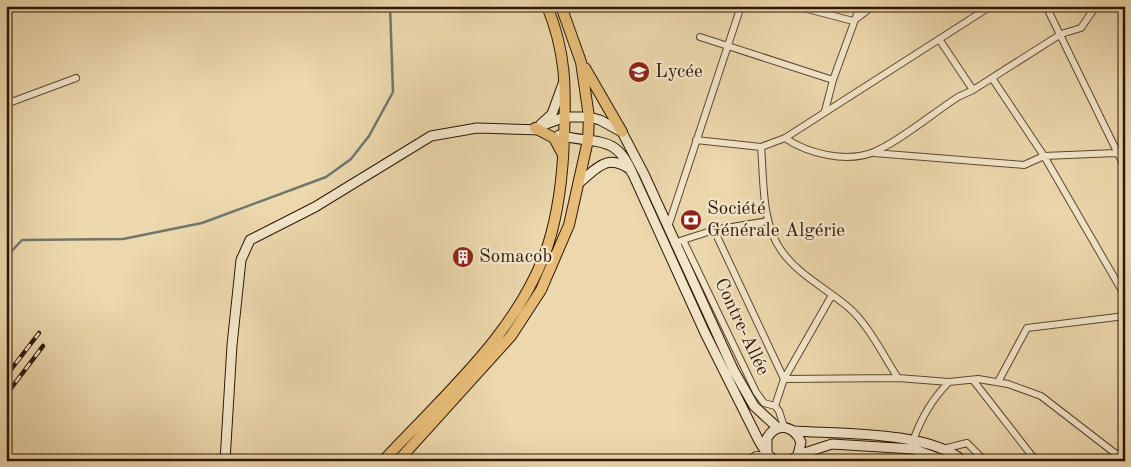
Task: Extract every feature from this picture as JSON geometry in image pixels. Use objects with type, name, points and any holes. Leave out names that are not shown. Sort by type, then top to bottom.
[{"type":"main road","points":[[383,461],[476,361],[507,324],[539,267],[548,245],[557,212],[564,159],[565,79],[560,40],[547,6]]},
{"type":"main road","points":[[398,461],[494,356],[522,322],[554,264],[569,225],[580,182],[588,140],[590,117],[581,62],[561,6]]},
{"type":"main road","points":[[581,62],[640,166],[734,371],[754,406],[781,427],[794,432],[912,441],[943,449],[963,461]]},
{"type":"main road","points":[[535,128],[552,114],[565,79]]},
{"type":"main road","points":[[535,128],[565,117],[590,117],[600,120],[622,132]]},
{"type":"main road","points":[[225,461],[232,345],[241,260],[250,240],[315,207],[431,136],[477,128],[535,128],[564,136],[600,141],[619,150],[625,156],[705,333],[759,441],[771,457]]},
{"type":"main road","points":[[535,128],[554,138],[559,144],[564,159]]},
{"type":"main road","points":[[580,182],[602,164],[609,162],[623,164],[632,173]]},
{"type":"main road","points":[[771,457],[765,444],[767,438],[781,427]]},
{"type":"main road","points":[[794,432],[801,442],[794,459]]},
{"type":"main road","points":[[794,459],[832,444],[914,449],[946,461]]},
{"type":"street","points":[[667,228],[726,45],[741,6]]},
{"type":"street","points":[[796,6],[853,21]]},
{"type":"street","points":[[825,111],[833,80],[860,6]]},
{"type":"street","points":[[853,21],[874,6]]},
{"type":"street","points":[[696,140],[761,147],[785,138],[991,6]]},
{"type":"street","points":[[1046,6],[1061,34],[1116,153],[1125,168]]},
{"type":"street","points":[[873,152],[1061,34],[1082,28],[1096,6]]},
{"type":"street","points":[[700,37],[833,80]]},
{"type":"street","points":[[939,39],[973,90]]},
{"type":"street","points":[[6,104],[76,78]]},
{"type":"street","points":[[992,78],[1044,156],[1125,296]]},
{"type":"street","points":[[785,138],[813,154],[840,156],[873,152],[1024,165],[1044,156],[1116,153]]},
{"type":"street","points":[[761,147],[768,221],[781,250],[802,272],[859,319],[898,378]]},
{"type":"street","points":[[674,243],[714,230],[768,221]]},
{"type":"street","points":[[714,230],[784,379]]},
{"type":"street","name":"Contre-Allée","points":[[683,240],[756,392],[764,403],[775,406]]},
{"type":"street","points":[[781,427],[779,411],[775,406],[784,379],[832,295]]},
{"type":"street","points":[[998,382],[1027,328],[1125,316]]},
{"type":"street","points":[[784,379],[898,378],[949,382],[973,380],[998,382],[1041,396],[1116,454],[1125,450]]},
{"type":"street","points":[[973,380],[1036,461]]},
{"type":"street","points":[[912,441],[919,424],[935,396],[949,382]]},
{"type":"street","points":[[943,449],[967,442],[985,461]]},
{"type":"street","points":[[746,461],[756,455],[771,457]]},
{"type":"waterway","points":[[6,257],[22,240],[123,239],[202,223],[326,177],[351,159],[369,136],[393,92],[390,6]]},
{"type":"railway","points":[[6,376],[39,333]]},
{"type":"railway","points":[[6,395],[43,346]]},
{"type":"place","name":"Lycée","points":[[639,72]]},
{"type":"place","name":"Société Générale Algérie","points":[[691,220]]},
{"type":"place","name":"Somacob","points":[[463,257]]}]
